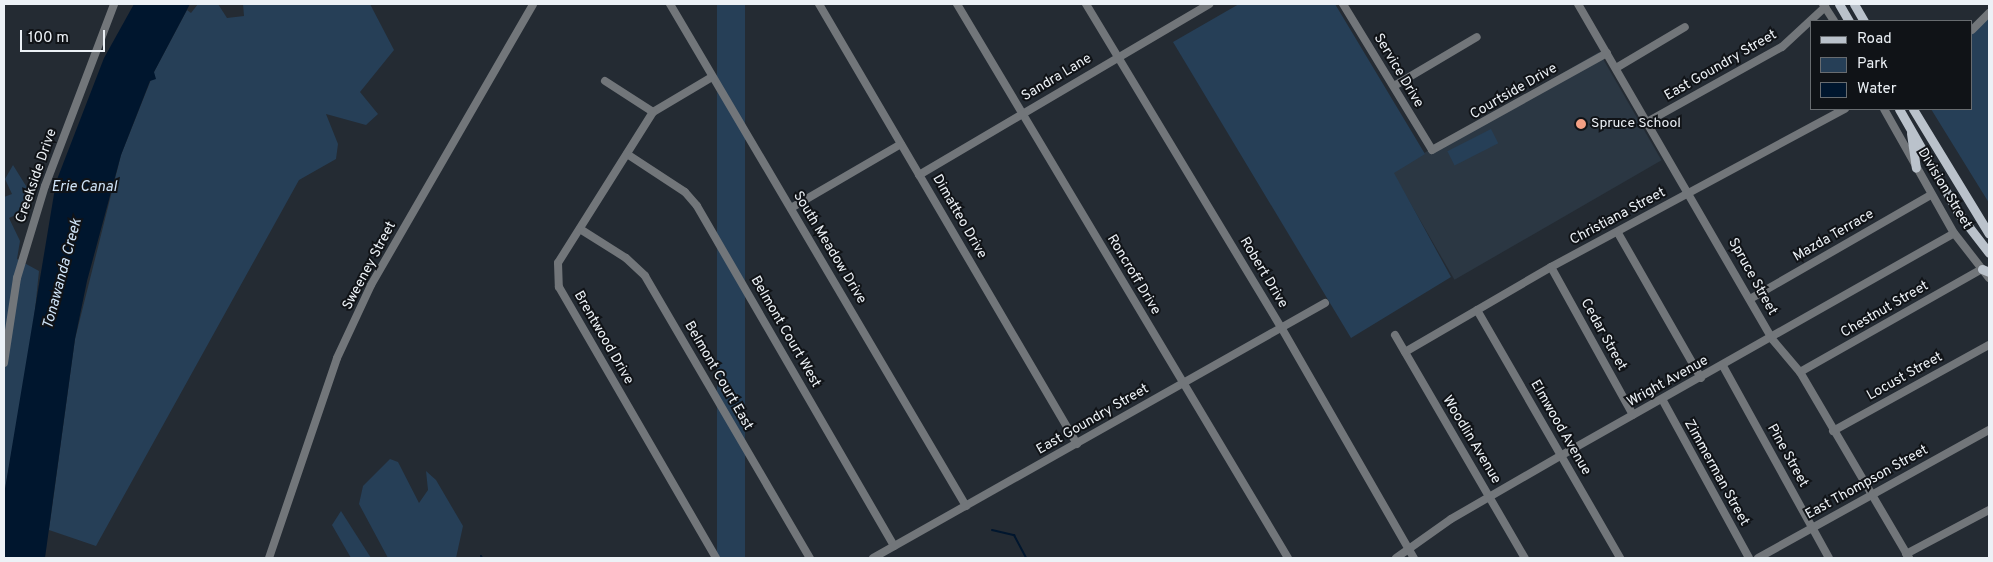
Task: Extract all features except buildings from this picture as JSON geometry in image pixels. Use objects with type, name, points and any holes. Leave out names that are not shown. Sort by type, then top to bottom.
[{"type":"main road","points":[[1839,4],[1849,20]]},
{"type":"main road","points":[[1854,4],[1863,20]]},
{"type":"main road","points":[[1900,110],[1959,214],[1989,253]]},
{"type":"main road","points":[[1914,110],[1989,234]]},
{"type":"main road","points":[[1910,128],[1916,168]]},
{"type":"street","name":"Creekside Drive","points":[[4,363],[17,278],[45,186],[114,4]]},
{"type":"street","name":"Sweeney Street","points":[[269,558],[337,358],[371,285],[533,4]]},
{"type":"street","name":"South Meadow Drive","points":[[670,4],[966,506]]},
{"type":"street","name":"Dimatteo Drive","points":[[819,4],[1077,444]]},
{"type":"street","name":"Roncroff Drive","points":[[957,4],[1288,558]]},
{"type":"street","name":"Robert Drive","points":[[1086,4],[1281,327],[1414,558]]},
{"type":"street","name":"Sandra Lane","points":[[919,175],[1209,4]]},
{"type":"street","name":"Service Drive","points":[[1343,4],[1432,150]]},
{"type":"street","name":"Spruce Street","points":[[1578,4],[1690,193],[1772,338],[1800,372],[1907,556]]},
{"type":"street","points":[[1824,5],[1833,20]]},
{"type":"street","name":"East Goundry Street","points":[[1647,122],[1782,47],[1824,5]]},
{"type":"street","points":[[1973,29],[1989,13]]},
{"type":"street","points":[[1616,68],[1685,27]]},
{"type":"street","points":[[1394,86],[1477,37]]},
{"type":"street","name":"Courtside Drive","points":[[1432,150],[1607,53]]},
{"type":"street","name":"Brentwood Drive","points":[[712,77],[653,112],[558,264],[559,287],[716,558]]},
{"type":"street","points":[[605,81],[653,112]]},
{"type":"street","name":"Christiana Street","points":[[1406,352],[1551,267],[1618,233],[1843,110]]},
{"type":"street","name":"Division Street","points":[[1885,110],[1954,233],[1986,271],[1989,278]]},
{"type":"street","points":[[791,208],[901,144]]},
{"type":"street","name":"Belmont Court West","points":[[627,154],[685,192],[697,206],[894,546]]},
{"type":"street","name":"Mazda Terrace","points":[[1750,299],[1931,195]]},
{"type":"street","name":"Belmont Court East","points":[[580,230],[626,258],[645,276],[810,558]]},
{"type":"street","points":[[1618,233],[1701,378]]},
{"type":"street","name":"Wright Avenue","points":[[1396,558],[1491,497],[1562,455],[1723,366],[1954,233]]},
{"type":"street","name":"Cedar Street","points":[[1551,267],[1633,415]]},
{"type":"street","name":"Chestnut Street","points":[[1800,372],[1986,271]]},
{"type":"street","name":"East Goundry Street","points":[[873,558],[1325,303]]},
{"type":"street","name":"Elmwood Avenue","points":[[1477,310],[1620,558]]},
{"type":"street","name":"Woodlin Avenue","points":[[1395,335],[1525,558]]},
{"type":"street","name":"Locust Street","points":[[1833,431],[1989,345]]},
{"type":"street","name":"Pine Street","points":[[1723,366],[1829,558]]},
{"type":"street","name":"Zimmerman Street","points":[[1662,399],[1749,558]]},
{"type":"street","name":"East Thompson Street","points":[[1758,558],[1989,430]]},
{"type":"street","points":[[1907,556],[1989,510]]},
{"type":"shaded area","points":[[1599,52],[1662,160],[1455,280],[1392,172]]},
{"type":"green space","points":[[198,4],[218,4],[227,18],[244,16],[243,4],[370,4],[394,50],[360,92],[378,114],[366,125],[326,114],[338,144],[336,159],[299,180],[96,546],[49,530],[75,339],[121,155],[154,72],[187,10],[191,13]]},
{"type":"green space","points":[[717,4],[745,4],[745,558],[717,558]]},
{"type":"green space","points":[[1239,4],[1335,4],[1425,154],[1394,173],[1451,277],[1351,338],[1173,42]]},
{"type":"green space","points":[[1989,13],[1989,203],[1932,110],[1973,110],[1973,29]]},
{"type":"green space","points":[[1491,129],[1498,143],[1455,166],[1447,151]]},
{"type":"green space","points":[[13,165],[31,194],[24,211],[9,218],[20,241],[17,259],[39,271],[32,339],[4,495],[4,197],[12,194],[5,179]]},
{"type":"green space","points":[[390,459],[398,462],[419,503],[428,490],[426,471],[436,480],[463,526],[456,558],[388,558],[359,504],[363,486]]},
{"type":"green space","points":[[341,511],[371,558],[351,558],[332,525]]},
{"type":"water","name":"Erie Canal","points":[[134,4],[190,4],[154,72],[156,79],[150,81],[121,155],[87,281],[75,339],[45,558],[4,558],[4,495],[56,182],[104,58]]},
{"type":"waterway","points":[[992,530],[1014,535],[1026,558]]},
{"type":"place","name":"Spruce School","points":[[1581,124]]},
{"type":"water label","name":"Tonawanda Creek","points":[[63,274]]}]
